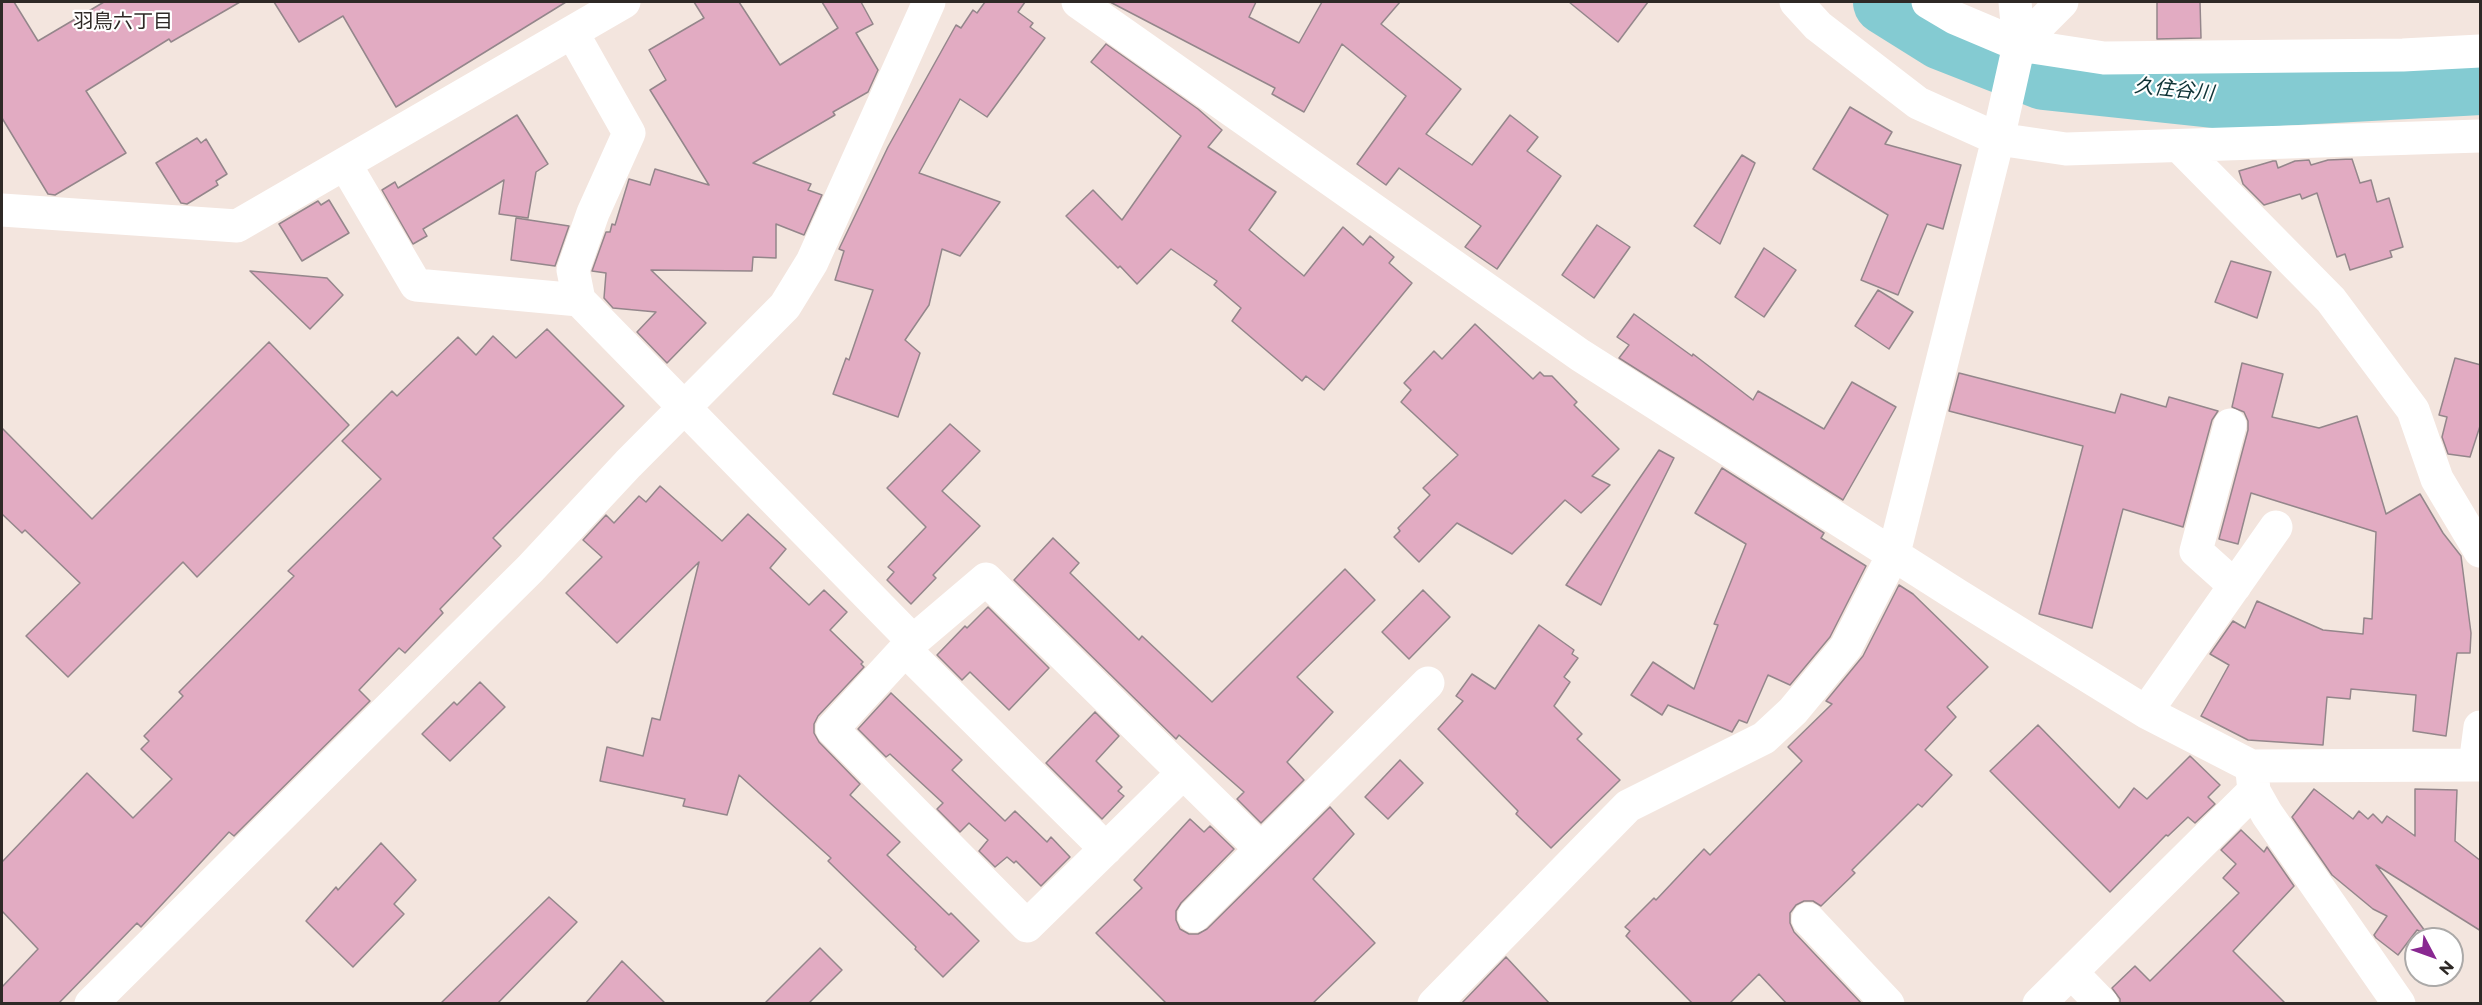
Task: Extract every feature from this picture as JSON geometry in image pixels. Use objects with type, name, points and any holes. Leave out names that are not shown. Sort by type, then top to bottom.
[{"type":"street","points":[[2,210],[237,226],[624,2]]},
{"type":"street","points":[[91,1004],[530,569],[628,464],[785,306],[812,262],[929,2]]},
{"type":"street","points":[[1078,2],[1580,354],[1957,595],[2253,778],[2478,765],[2481,727]]},
{"type":"street","points":[[1796,2],[1818,26],[1918,104],[1998,139],[2066,150],[2481,136]]},
{"type":"street","points":[[1928,2],[1955,18],[2019,45],[2104,58],[2403,55],[2481,51]]},
{"type":"street","points":[[1446,1000],[1628,806],[1764,738],[1793,711],[1846,647],[1894,553],[1998,139],[2019,45],[2014,2]]},
{"type":"street","points":[[2019,45],[2062,2]]},
{"type":"street","points":[[572,32],[629,134],[592,213],[573,270],[579,300],[686,408],[909,646],[1106,849]]},
{"type":"street","points":[[2179,146],[2331,300],[2413,410],[2437,479],[2481,551]]},
{"type":"street","points":[[345,164],[416,285],[579,300]]},
{"type":"street","points":[[2230,425],[2196,552],[2235,586]]},
{"type":"street","points":[[2146,712],[2276,527]]},
{"type":"street","points":[[1183,773],[1027,926],[832,729],[909,646],[987,579],[1261,849]]},
{"type":"street","points":[[1194,916],[1428,683]]},
{"type":"street","points":[[2039,1004],[2253,778]]},
{"type":"street","points":[[2253,778],[2267,814],[2399,1004]]},
{"type":"street","points":[[1808,920],[1888,1004]]},
{"type":"street","points":[[2071,972],[2102,1004]]},
{"type":"building","points":[[2,2],[14,2],[38,41],[104,2],[240,2],[171,42],[169,39],[86,91],[126,153],[55,195],[48,194],[2,118]]},
{"type":"building","points":[[274,2],[566,2],[396,107],[343,16],[299,42]]},
{"type":"building","points":[[694,2],[739,2],[780,65],[838,28],[822,2],[861,2],[873,24],[856,33],[878,70],[868,92],[833,112],[835,115],[753,163],[811,184],[808,190],[822,195],[804,235],[776,224],[776,258],[753,257],[752,271],[651,270],[706,323],[667,363],[637,332],[656,312],[613,308],[604,298],[606,273],[592,271],[606,232],[610,232],[612,224],[615,225],[629,179],[650,185],[655,169],[709,185],[650,90],[666,80],[649,50],[704,18]]},
{"type":"building","points":[[985,2],[1025,2],[1018,12],[1033,23],[1030,27],[1045,38],[987,117],[960,99],[919,173],[1000,202],[960,256],[942,249],[929,305],[905,340],[920,353],[898,417],[833,394],[846,358],[849,360],[873,290],[835,280],[844,251],[839,249],[888,147],[956,25],[961,28],[973,10],[977,13]]},
{"type":"building","points":[[1110,2],[1256,2],[1249,17],[1299,43],[1322,2],[1400,2],[1381,24],[1461,89],[1426,134],[1472,165],[1510,115],[1538,137],[1527,151],[1561,176],[1497,269],[1465,247],[1481,226],[1399,168],[1386,185],[1357,164],[1406,96],[1342,44],[1304,112],[1272,94],[1275,88]]},
{"type":"building","points":[[1569,2],[1648,2],[1618,42]]},
{"type":"building","points":[[2157,2],[2200,2],[2201,38],[2157,39]]},
{"type":"building","points":[[1106,44],[1198,109],[1222,130],[1208,147],[1276,192],[1249,230],[1304,276],[1343,227],[1363,245],[1370,236],[1394,257],[1389,263],[1412,283],[1324,390],[1306,376],[1302,381],[1232,321],[1241,308],[1214,285],[1217,281],[1171,249],[1137,284],[1066,216],[1093,190],[1122,220],[1181,136],[1091,62]]},
{"type":"building","points":[[1850,107],[1892,132],[1885,144],[1961,165],[1943,229],[1927,224],[1898,295],[1861,280],[1888,215],[1813,169]]},
{"type":"building","points":[[517,115],[548,164],[536,172],[528,218],[499,214],[504,180],[423,229],[427,236],[413,244],[382,190],[395,182],[398,188]]},
{"type":"building","points":[[197,138],[201,143],[206,139],[227,174],[216,181],[218,185],[187,204],[181,203],[156,163]]},
{"type":"building","points":[[1742,155],[1755,163],[1720,244],[1694,226]]},
{"type":"building","points":[[2352,159],[2360,183],[2371,180],[2377,202],[2389,198],[2403,247],[2390,251],[2392,257],[2350,270],[2345,254],[2337,257],[2317,193],[2302,199],[2300,194],[2264,205],[2243,184],[2239,171],[2273,161],[2276,161],[2278,168],[2295,161],[2309,160],[2311,165],[2328,160]]},
{"type":"building","points":[[329,200],[349,233],[302,261],[279,224],[318,201],[321,205]]},
{"type":"building","points":[[516,218],[569,226],[555,266],[511,260]]},
{"type":"building","points":[[1597,225],[1630,247],[1594,298],[1562,275]]},
{"type":"building","points":[[1764,248],[1796,270],[1764,317],[1735,297]]},
{"type":"building","points":[[2231,261],[2271,272],[2257,318],[2215,302]]},
{"type":"building","points":[[250,271],[327,278],[343,295],[310,329]]},
{"type":"building","points":[[1878,290],[1913,312],[1889,349],[1855,326]]},
{"type":"building","points":[[1634,314],[1692,356],[1693,354],[1753,400],[1758,391],[1824,429],[1852,382],[1896,407],[1843,500],[1619,358],[1629,345],[1617,337]]},
{"type":"building","points":[[1475,324],[1533,379],[1540,372],[1544,376],[1552,376],[1577,402],[1574,405],[1619,449],[1592,476],[1610,485],[1581,513],[1565,500],[1512,554],[1457,523],[1419,562],[1394,537],[1400,531],[1398,528],[1430,495],[1423,488],[1458,455],[1401,402],[1411,390],[1404,383],[1434,351],[1442,359]]},
{"type":"building","points":[[547,329],[624,406],[493,538],[501,546],[440,609],[443,613],[405,653],[399,648],[359,690],[370,701],[234,836],[229,832],[141,927],[137,923],[58,1004],[2,1004],[2,987],[38,949],[2,911],[2,862],[87,773],[133,818],[172,779],[141,749],[149,741],[144,736],[183,696],[179,692],[294,576],[288,571],[381,479],[342,441],[392,391],[397,396],[458,337],[476,355],[493,336],[516,358]]},
{"type":"building","points":[[269,342],[349,425],[197,577],[183,562],[68,677],[26,636],[80,583],[25,530],[22,533],[2,514],[2,428],[92,519]]},
{"type":"building","points":[[2455,358],[2481,365],[2481,423],[2470,457],[2448,454],[2442,437],[2447,417],[2439,415]]},
{"type":"building","points":[[2242,363],[2283,374],[2272,417],[2319,428],[2357,416],[2386,514],[2420,494],[2443,533],[2461,556],[2471,633],[2470,653],[2457,653],[2446,736],[2413,731],[2416,695],[2351,689],[2350,699],[2327,697],[2323,745],[2248,740],[2201,716],[2229,665],[2210,654],[2233,621],[2245,628],[2257,601],[2323,630],[2363,634],[2364,618],[2372,619],[2376,532],[2251,493],[2238,544],[2219,539],[2248,430],[2248,421],[2244,412],[2232,407]]},
{"type":"building","points":[[1959,373],[2115,413],[2121,394],[2166,407],[2169,397],[2218,411],[2212,420],[2183,527],[2123,509],[2092,628],[2039,614],[2083,446],[1949,411]]},
{"type":"building","points":[[950,424],[980,451],[942,491],[980,526],[933,575],[936,578],[911,604],[887,580],[894,572],[888,567],[926,527],[887,488]]},
{"type":"building","points":[[1659,450],[1674,458],[1601,605],[1566,585]]},
{"type":"building","points":[[1722,468],[1824,533],[1821,538],[1866,566],[1830,637],[1790,685],[1768,675],[1747,723],[1739,720],[1732,732],[1668,705],[1662,715],[1631,695],[1653,662],[1694,689],[1718,625],[1714,624],[1746,544],[1695,513]]},
{"type":"building","points":[[660,486],[722,541],[748,514],[786,549],[770,568],[809,605],[824,590],[847,612],[830,630],[863,662],[861,664],[864,667],[818,716],[814,724],[814,733],[819,742],[860,784],[850,795],[900,842],[887,855],[979,941],[943,977],[915,949],[916,947],[828,861],[831,858],[739,775],[727,815],[683,806],[685,799],[600,781],[607,747],[643,756],[652,718],[660,720],[699,562],[617,643],[566,593],[602,557],[583,540],[606,515],[614,523],[639,496],[646,502]]},
{"type":"building","points":[[1053,538],[1079,563],[1070,573],[1139,640],[1142,636],[1212,702],[1345,569],[1375,600],[1297,677],[1333,712],[1287,762],[1304,780],[1261,823],[1237,799],[1244,792],[1179,735],[1176,739],[1014,580]]},
{"type":"building","points":[[1899,585],[1913,594],[1988,667],[1947,707],[1956,717],[1925,750],[1952,775],[1922,807],[1918,804],[1852,870],[1855,873],[1821,906],[1813,901],[1804,901],[1796,905],[1790,913],[1790,923],[1794,932],[1862,1004],[1787,1004],[1759,974],[1729,1004],[1693,1004],[1626,936],[1630,931],[1625,927],[1654,898],[1656,900],[1704,849],[1710,855],[1802,761],[1788,747],[1832,704],[1826,701],[1863,656]]},
{"type":"building","points":[[1423,590],[1450,617],[1409,659],[1382,632]]},
{"type":"building","points":[[988,607],[1049,668],[1009,710],[970,672],[962,680],[937,655],[965,626],[967,628]]},
{"type":"building","points":[[1539,625],[1574,650],[1572,654],[1578,658],[1564,677],[1570,682],[1554,706],[1582,734],[1577,739],[1620,780],[1551,848],[1516,814],[1518,811],[1438,729],[1463,701],[1456,696],[1472,674],[1495,689]]},
{"type":"building","points":[[480,682],[505,707],[450,761],[422,734],[454,702],[457,705]]},
{"type":"building","points":[[891,693],[962,760],[952,770],[1005,821],[1015,811],[1047,842],[1051,837],[1070,857],[1041,886],[1016,861],[1014,863],[1007,857],[995,867],[979,851],[988,840],[969,823],[960,832],[937,809],[943,803],[890,754],[886,757],[858,729]]},
{"type":"building","points":[[1095,712],[1119,736],[1096,761],[1122,787],[1118,791],[1124,796],[1102,819],[1046,763]]},
{"type":"building","points":[[2038,725],[2119,808],[2134,788],[2147,799],[2190,756],[2220,785],[2208,797],[2215,804],[2195,823],[2188,817],[2168,836],[2166,835],[2110,892],[1990,771]]},
{"type":"building","points":[[1400,760],[1423,783],[1388,819],[1365,797]]},
{"type":"building","points":[[2314,789],[2353,819],[2359,811],[2368,819],[2373,814],[2382,823],[2387,816],[2415,836],[2415,789],[2457,790],[2455,841],[2481,861],[2481,931],[2376,865],[2422,927],[2404,927],[2404,947],[2398,955],[2374,935],[2387,916],[2373,909],[2332,875],[2292,817]]},
{"type":"building","points":[[1330,807],[1354,834],[1313,879],[1375,943],[1312,1004],[1167,1004],[1096,933],[1142,888],[1134,880],[1190,819],[1204,832],[1210,826],[1234,849],[1181,903],[1176,911],[1176,920],[1180,929],[1189,934],[1198,934],[1207,929]]},
{"type":"building","points":[[2241,830],[2264,852],[2267,847],[2294,886],[2233,951],[2286,1004],[2120,1004],[2120,999],[2112,988],[2135,966],[2150,981],[2239,893],[2223,878],[2236,864],[2221,850]]},
{"type":"building","points":[[381,843],[416,880],[394,904],[404,914],[353,967],[306,921],[336,887],[338,890]]},
{"type":"building","points":[[549,897],[577,922],[497,1004],[440,1004]]},
{"type":"building","points":[[820,948],[842,970],[808,1004],[764,1004]]},
{"type":"building","points":[[1506,957],[1550,1004],[1461,1004]]},
{"type":"building","points":[[622,961],[666,1004],[585,1004]]},
{"type":"waterway","name":"久住谷川","points":[[1886,2],[1942,37],[2044,77],[2223,96],[2480,82]]},
{"type":"district","name":"羽鳥六丁目","points":[[123,22]]}]
